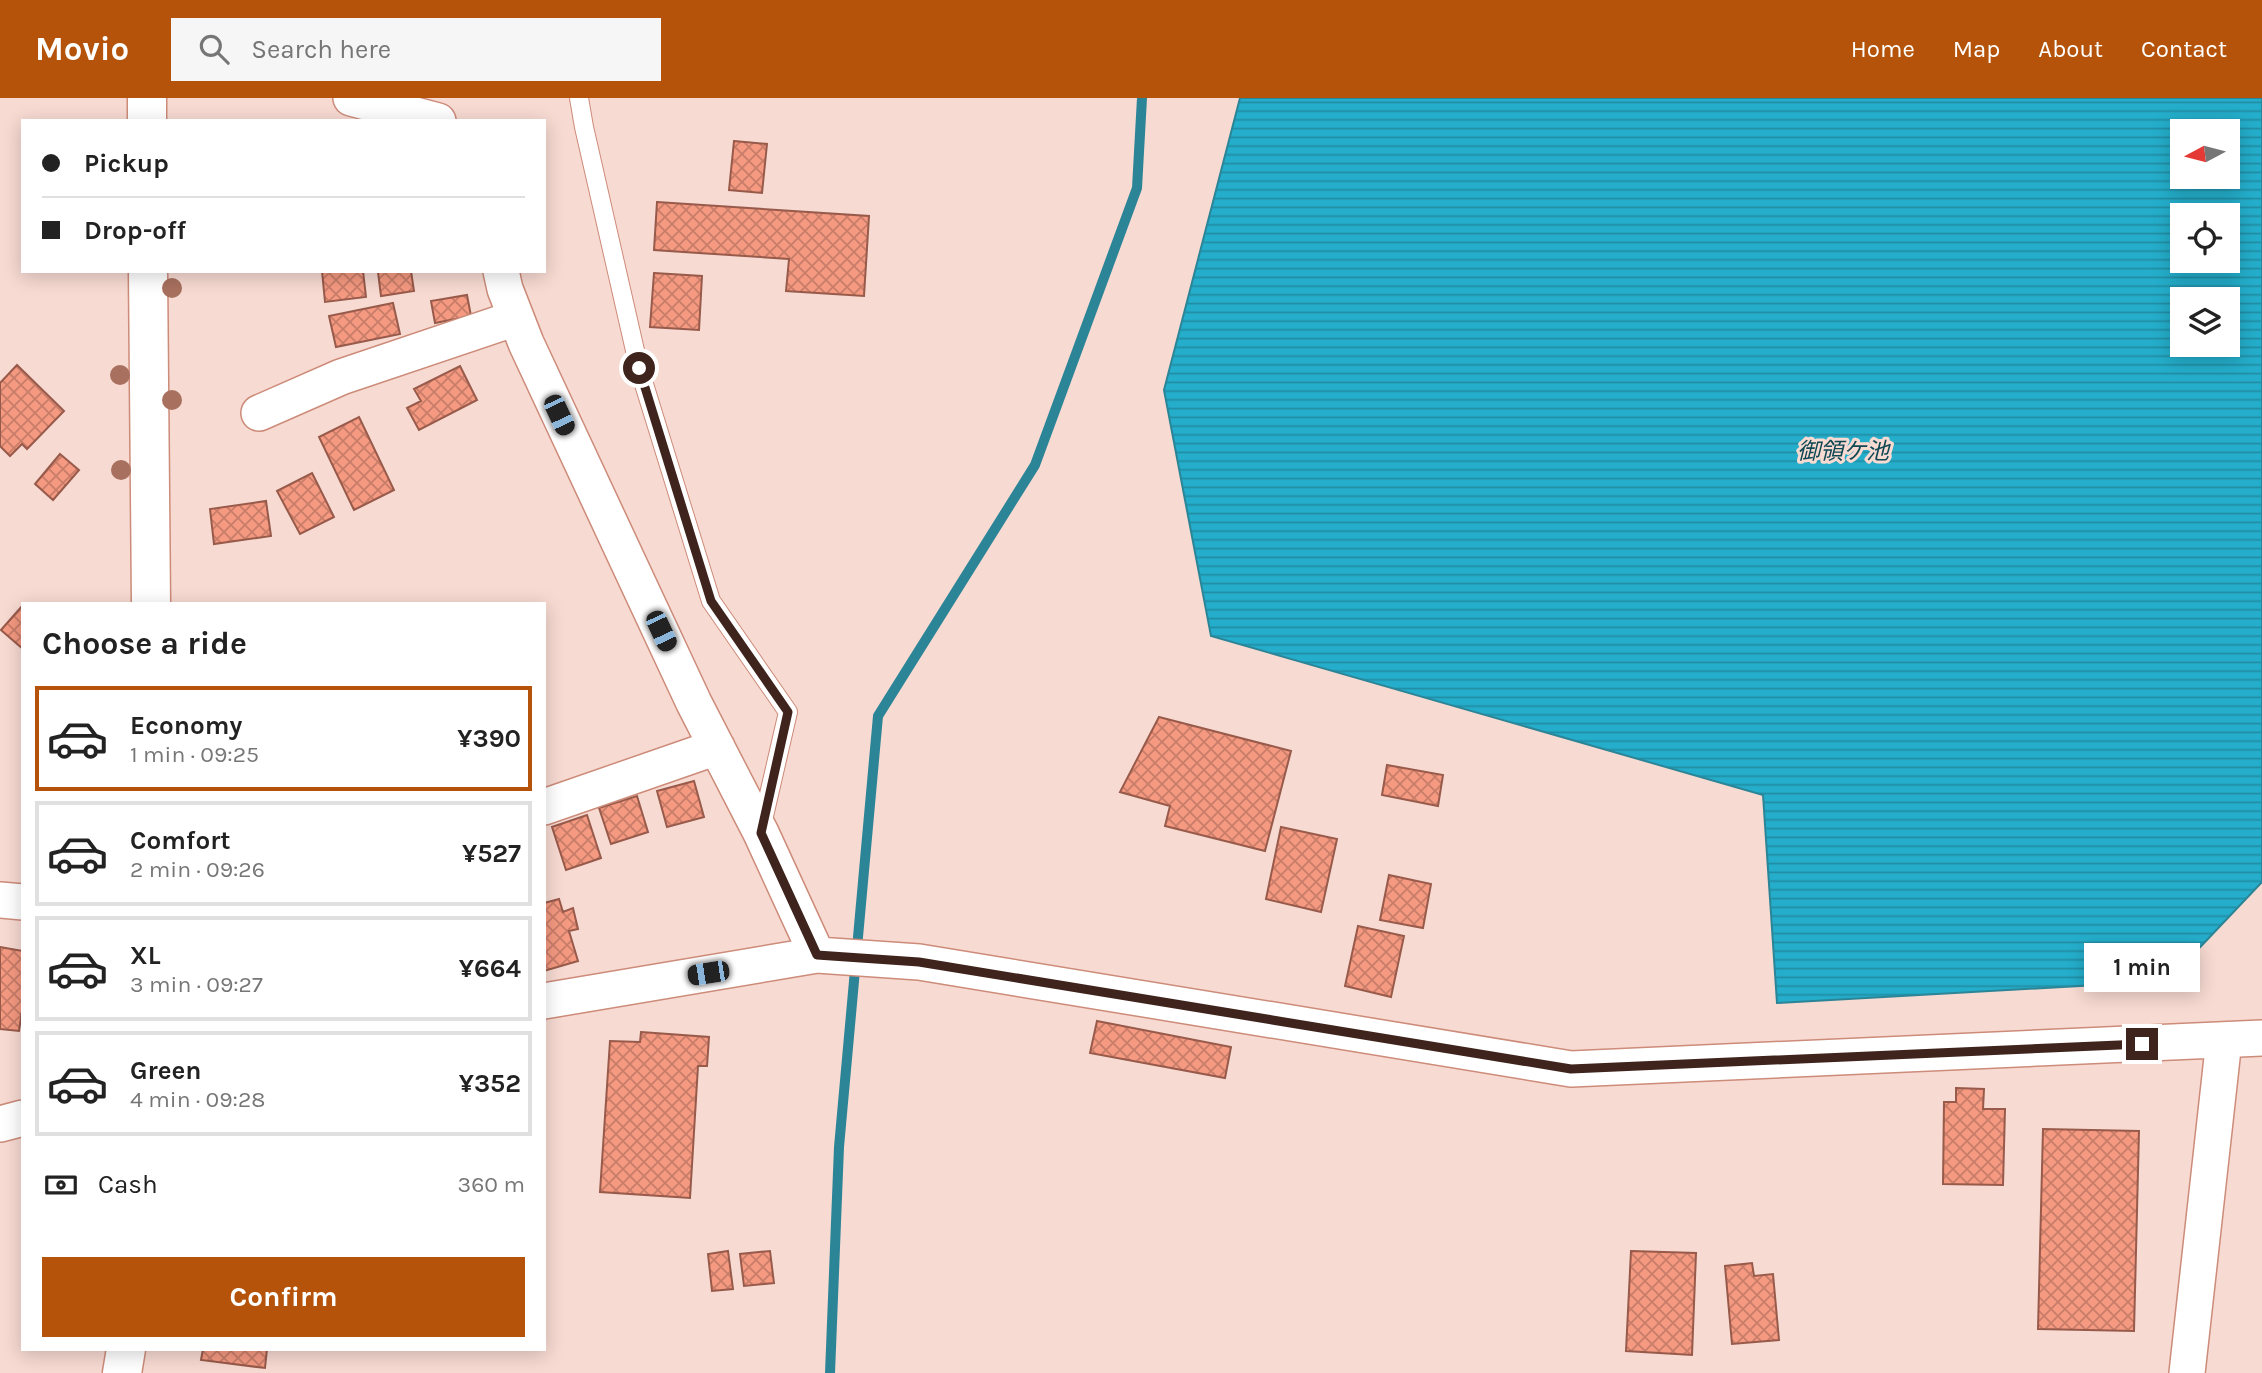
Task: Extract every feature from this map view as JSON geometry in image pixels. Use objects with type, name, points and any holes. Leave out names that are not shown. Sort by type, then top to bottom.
[{"type":"street","points":[[147,98],[147,119]]},
{"type":"street","points":[[351,98],[430,119]]},
{"type":"street","points":[[148,273],[151,602]]},
{"type":"street","points":[[501,273],[516,318],[601,504],[761,833],[817,955]]},
{"type":"street","points":[[259,413],[341,377],[516,318]]},
{"type":"street","points":[[546,806],[717,747]]},
{"type":"street","points":[[0,900],[21,902]]},
{"type":"street","points":[[546,1001],[817,955],[919,962],[1571,1069],[2262,1038]]},
{"type":"street","points":[[2187,1373],[2224,1040]]},
{"type":"street","points":[[0,1124],[21,1119]]},
{"type":"street","points":[[122,1373],[126,1351]]},
{"type":"lane","points":[[579,98],[639,368],[711,601],[788,712],[761,833]]},
{"type":"water","name":"御領ケ池","points":[[1240,98],[2262,98],[2262,882],[2168,981],[1777,1003],[1763,795],[1211,636],[1164,390]]},
{"type":"building","points":[[734,141],[767,144],[762,193],[729,190]]},
{"type":"building","points":[[657,202],[869,216],[864,296],[786,291],[789,259],[654,250]]},
{"type":"building","points":[[322,273],[363,273],[366,297],[325,302]]},
{"type":"building","points":[[378,273],[411,273],[414,291],[381,296]]},
{"type":"building","points":[[654,273],[702,276],[699,330],[650,327]]},
{"type":"building","points":[[467,295],[471,316],[435,323],[431,301]]},
{"type":"building","points":[[393,303],[400,334],[336,347],[329,316]]},
{"type":"building","points":[[17,365],[64,411],[27,449],[22,444],[10,456],[0,446],[0,383]]},
{"type":"building","points":[[460,366],[477,400],[419,430],[407,408],[421,401],[414,389]]},
{"type":"building","points":[[359,417],[394,490],[354,510],[319,437]]},
{"type":"building","points":[[60,454],[79,470],[53,500],[35,484]]},
{"type":"building","points":[[312,473],[334,517],[300,534],[277,491]]},
{"type":"building","points":[[266,501],[271,536],[214,544],[210,509]]},
{"type":"building","points":[[21,607],[21,647],[1,630]]},
{"type":"building","points":[[1159,717],[1291,751],[1265,851],[1165,826],[1170,806],[1120,792]]},
{"type":"building","points":[[1387,765],[1443,775],[1438,806],[1382,795]]},
{"type":"building","points":[[694,781],[704,817],[667,827],[657,791]]},
{"type":"building","points":[[637,796],[648,832],[611,844],[599,808]]},
{"type":"building","points":[[587,815],[601,858],[566,870],[552,827]]},
{"type":"building","points":[[1281,827],[1337,839],[1321,912],[1266,899]]},
{"type":"building","points":[[1389,875],[1431,884],[1423,928],[1380,920]]},
{"type":"building","points":[[559,899],[563,912],[573,908],[578,929],[569,931],[578,961],[546,970],[546,902]]},
{"type":"building","points":[[1358,926],[1404,936],[1391,997],[1345,986]]},
{"type":"building","points":[[0,947],[21,951],[21,1018],[19,1031],[0,1029]]},
{"type":"building","points":[[1097,1021],[1231,1047],[1225,1078],[1090,1053]]},
{"type":"building","points":[[641,1032],[709,1037],[707,1066],[698,1066],[690,1198],[600,1192],[610,1041],[640,1042]]},
{"type":"building","points":[[1956,1088],[1984,1089],[1983,1109],[2005,1109],[2003,1185],[1943,1184],[1944,1102],[1956,1102]]},
{"type":"building","points":[[2043,1129],[2139,1131],[2134,1331],[2038,1329]]},
{"type":"building","points":[[728,1251],[733,1289],[712,1291],[708,1254]]},
{"type":"building","points":[[770,1251],[774,1283],[744,1286],[740,1254]]},
{"type":"building","points":[[1631,1251],[1696,1253],[1692,1355],[1626,1351]]},
{"type":"building","points":[[1752,1263],[1754,1276],[1773,1274],[1779,1340],[1732,1344],[1725,1266]]},
{"type":"building","points":[[203,1351],[267,1351],[265,1368],[201,1360]]},
{"type":"waterway","points":[[830,1373],[839,1147],[878,716],[1035,465],[1137,188],[1142,98]]},
{"type":"route","points":[[639,368],[711,601],[788,712],[761,833],[817,955],[919,962],[1571,1069],[2142,1044]]}]
